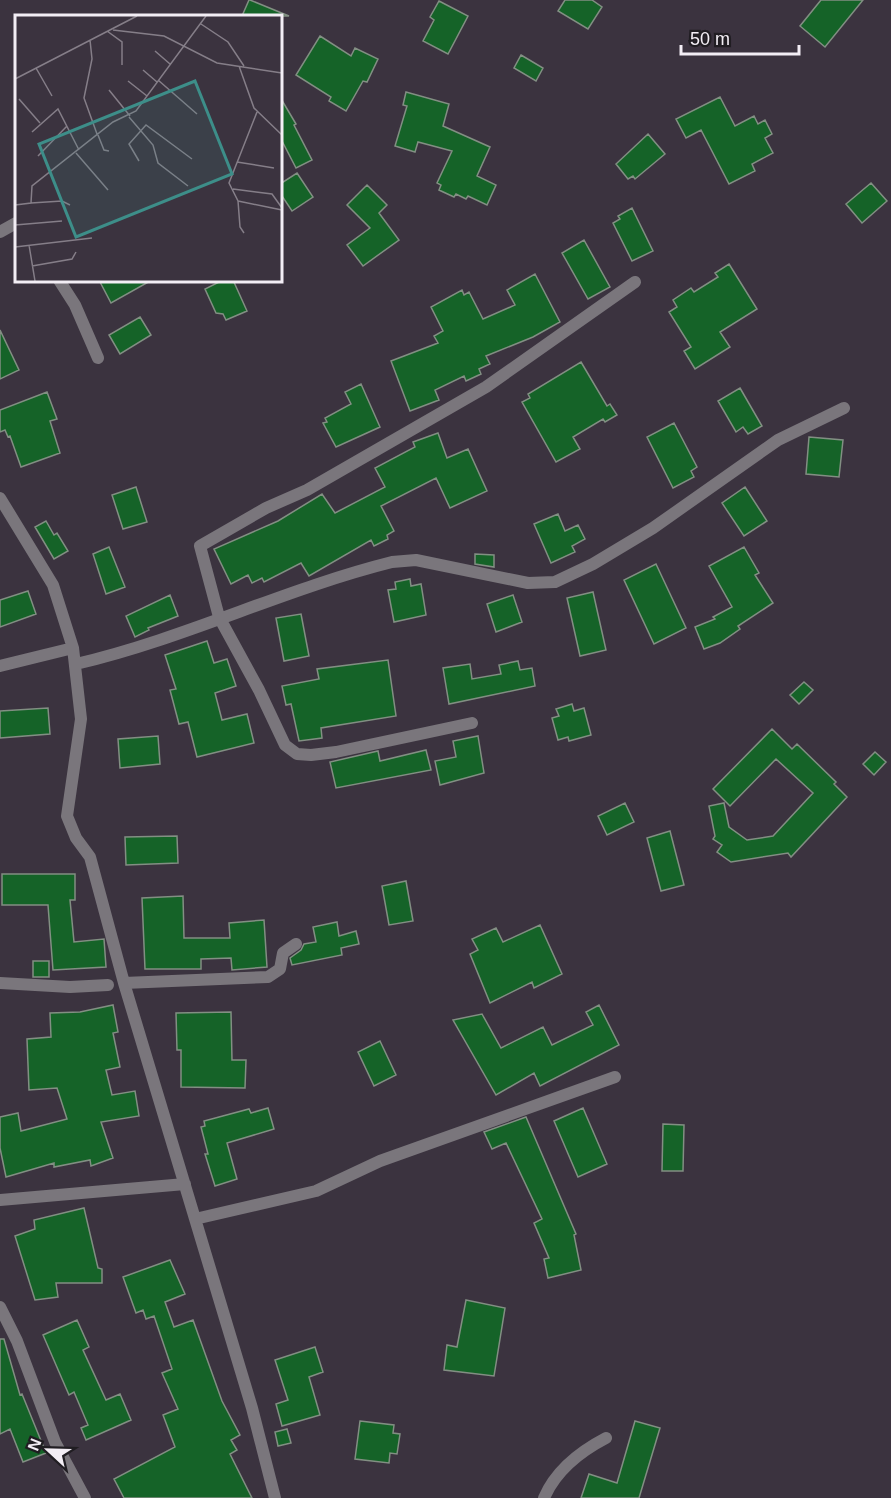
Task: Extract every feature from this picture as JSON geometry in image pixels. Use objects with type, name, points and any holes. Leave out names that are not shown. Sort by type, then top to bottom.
[{"type":"street","points":[[0,232],[15,224]]},
{"type":"street","points":[[60,282],[75,304],[98,358]]},
{"type":"street","points":[[472,723],[336,752],[297,754],[285,745],[259,690],[219,617],[200,546],[266,508],[307,490],[345,469],[486,387],[635,282]]},
{"type":"street","points":[[76,664],[128,651],[219,617],[392,562],[416,560],[528,583],[555,582],[593,564],[653,528],[778,440],[844,408]]},
{"type":"street","points":[[0,498],[53,585],[73,648],[81,719],[67,816],[76,838],[90,857],[124,983],[252,1408],[275,1498]]},
{"type":"street","points":[[0,666],[73,648]]},
{"type":"street","points":[[124,983],[268,977],[280,969],[284,953],[296,944]]},
{"type":"street","points":[[0,983],[70,987],[108,985]]},
{"type":"street","points":[[195,1219],[316,1191],[380,1161],[615,1077]]},
{"type":"street","points":[[0,1200],[185,1184]]},
{"type":"street","points":[[0,1307],[17,1341],[55,1443],[85,1498]]},
{"type":"street","points":[[544,1498],[570,1462],[587,1448],[606,1438]]},
{"type":"building","points":[[250,0],[289,16],[282,15],[242,15]]},
{"type":"building","points":[[565,0],[592,0],[602,7],[588,29],[558,11]]},
{"type":"building","points":[[821,0],[863,0],[825,47],[800,26]]},
{"type":"building","points":[[439,1],[468,16],[448,54],[423,41],[434,20],[430,17]]},
{"type":"building","points":[[320,36],[351,56],[355,48],[378,59],[367,82],[363,81],[346,111],[329,101],[331,97],[296,75]]},
{"type":"building","points":[[521,55],[543,68],[536,81],[514,68]]},
{"type":"building","points":[[406,92],[449,104],[443,126],[490,147],[477,176],[496,185],[487,205],[468,196],[466,199],[456,194],[454,197],[439,190],[441,185],[437,183],[452,151],[418,142],[415,152],[395,146],[407,106],[403,105]]},
{"type":"building","points":[[720,97],[735,126],[754,116],[758,124],[765,120],[772,134],[765,138],[773,153],[752,164],[755,171],[729,184],[701,130],[686,138],[676,119]]},
{"type":"building","points":[[282,100],[296,124],[294,125],[312,160],[296,168],[282,141]]},
{"type":"building","points":[[648,134],[665,154],[635,179],[633,176],[628,179],[616,164]]},
{"type":"building","points":[[297,173],[313,197],[292,211],[282,196],[282,183]]},
{"type":"building","points":[[871,183],[887,201],[862,223],[846,204]]},
{"type":"building","points":[[367,185],[387,205],[379,213],[399,240],[363,266],[347,245],[370,228],[347,205]]},
{"type":"building","points":[[632,208],[653,251],[632,261],[613,223],[620,219],[618,216]]},
{"type":"building","points":[[584,240],[610,287],[588,299],[562,253]]},
{"type":"building","points":[[729,264],[757,309],[720,332],[730,347],[695,369],[684,351],[691,347],[669,312],[677,307],[673,300],[691,288],[694,292],[718,277],[715,273]]},
{"type":"building","points":[[535,274],[560,322],[533,337],[486,356],[490,364],[479,369],[481,374],[466,381],[464,376],[435,390],[439,400],[410,411],[391,361],[438,343],[434,336],[443,331],[431,307],[462,290],[464,295],[469,292],[483,319],[515,305],[507,290]]},
{"type":"building","points":[[100,282],[148,282],[111,303]]},
{"type":"building","points":[[219,282],[234,282],[247,311],[226,320],[223,314],[216,313],[205,289]]},
{"type":"building","points":[[140,317],[151,335],[120,354],[109,335]]},
{"type":"building","points":[[0,330],[19,370],[0,379]]},
{"type":"building","points":[[581,362],[607,406],[610,404],[617,415],[605,422],[603,419],[573,437],[580,449],[556,462],[522,402],[530,398],[528,394]]},
{"type":"building","points":[[361,384],[380,427],[336,447],[323,423],[327,422],[325,418],[351,404],[345,392]]},
{"type":"building","points":[[740,388],[762,426],[748,434],[743,427],[736,432],[718,401]]},
{"type":"building","points":[[47,392],[57,419],[50,421],[60,453],[21,467],[10,436],[8,437],[5,430],[0,432],[0,410]]},
{"type":"building","points":[[674,423],[697,467],[691,471],[694,477],[673,488],[647,437]]},
{"type":"building","points":[[438,433],[447,458],[468,449],[487,491],[450,508],[436,478],[381,506],[394,531],[387,535],[388,539],[374,546],[371,540],[309,576],[301,563],[264,582],[262,578],[252,583],[248,575],[231,584],[214,549],[278,521],[322,494],[335,513],[385,487],[375,468],[415,447],[413,442]]},
{"type":"building","points":[[809,437],[843,440],[839,477],[806,474]]},
{"type":"building","points":[[136,487],[147,522],[123,529],[112,495]]},
{"type":"building","points":[[745,487],[767,521],[744,536],[722,503]]},
{"type":"building","points":[[558,514],[565,531],[578,525],[585,539],[572,546],[575,552],[551,563],[534,524]]},
{"type":"building","points":[[46,521],[54,535],[57,533],[68,551],[54,559],[35,527]]},
{"type":"building","points":[[109,547],[125,587],[106,594],[93,554]]},
{"type":"building","points":[[744,547],[759,573],[755,575],[773,603],[738,626],[740,629],[720,643],[704,649],[695,627],[715,619],[713,617],[732,607],[709,566]]},
{"type":"building","points":[[475,554],[494,555],[494,567],[475,564]]},
{"type":"building","points":[[656,564],[686,628],[654,644],[624,580]]},
{"type":"building","points":[[410,579],[411,586],[421,584],[426,615],[394,622],[388,590],[396,589],[395,582]]},
{"type":"building","points":[[28,591],[36,614],[0,627],[0,600]]},
{"type":"building","points":[[593,592],[606,650],[580,656],[567,598]]},
{"type":"building","points":[[170,595],[178,616],[148,628],[149,630],[135,637],[126,616]]},
{"type":"building","points":[[513,595],[522,622],[496,632],[487,604]]},
{"type":"building","points":[[301,614],[309,656],[284,661],[276,618]]},
{"type":"building","points":[[207,641],[214,663],[227,659],[236,686],[215,693],[222,720],[247,714],[254,743],[197,757],[188,722],[179,724],[170,690],[176,689],[165,655]]},
{"type":"building","points":[[388,660],[396,716],[321,728],[322,738],[299,741],[291,704],[286,705],[282,686],[319,679],[317,669]]},
{"type":"building","points":[[518,661],[520,670],[532,668],[535,686],[449,704],[443,668],[470,664],[472,679],[501,674],[499,665]]},
{"type":"building","points":[[804,682],[813,690],[799,704],[790,695]]},
{"type":"building","points":[[572,704],[574,711],[584,708],[591,735],[569,741],[568,737],[558,740],[552,718],[559,716],[556,709]]},
{"type":"building","points":[[48,708],[50,734],[0,738],[0,711]]},
{"type":"building","points":[[772,729],[792,749],[797,744],[836,782],[834,784],[847,797],[791,857],[788,853],[731,862],[717,852],[722,845],[713,839],[715,836],[709,806],[724,803],[729,827],[747,840],[773,836],[813,793],[776,759],[730,806],[713,789]]},
{"type":"building","points":[[158,736],[160,764],[120,768],[118,739]]},
{"type":"building","points":[[478,736],[484,773],[440,785],[435,761],[456,757],[453,741]]},
{"type":"building","points":[[426,750],[431,770],[336,788],[330,762],[378,751],[380,761]]},
{"type":"building","points":[[875,752],[886,762],[874,775],[863,764]]},
{"type":"building","points":[[625,803],[634,822],[607,835],[598,816]]},
{"type":"building","points":[[670,831],[684,885],[661,891],[647,838]]},
{"type":"building","points":[[177,836],[178,863],[126,865],[125,837]]},
{"type":"building","points":[[2,874],[75,874],[75,900],[70,900],[74,942],[104,939],[106,967],[53,970],[48,905],[2,905]]},
{"type":"building","points":[[406,881],[413,921],[389,925],[382,886]]},
{"type":"building","points":[[183,896],[184,938],[230,938],[229,923],[264,920],[267,967],[232,970],[231,958],[201,959],[201,969],[145,969],[142,898]]},
{"type":"building","points":[[337,922],[339,936],[356,931],[359,944],[341,948],[342,955],[292,965],[290,958],[301,950],[304,944],[316,942],[313,927]]},
{"type":"building","points":[[540,925],[562,974],[534,988],[532,982],[490,1003],[470,954],[478,950],[472,939],[496,928],[503,942]]},
{"type":"building","points":[[33,961],[49,961],[49,977],[33,977]]},
{"type":"building","points":[[113,1005],[118,1032],[113,1033],[120,1067],[106,1070],[112,1095],[135,1091],[139,1116],[101,1122],[113,1158],[91,1166],[90,1160],[54,1167],[54,1163],[6,1177],[0,1148],[0,1117],[18,1113],[21,1131],[67,1119],[57,1088],[29,1090],[27,1039],[51,1037],[50,1013],[80,1012]]},
{"type":"building","points":[[599,1005],[619,1045],[540,1086],[534,1073],[496,1095],[453,1020],[482,1014],[501,1048],[543,1027],[552,1045],[593,1025],[586,1012]]},
{"type":"building","points":[[231,1012],[232,1060],[246,1060],[245,1088],[181,1087],[181,1050],[177,1050],[176,1013]]},
{"type":"building","points":[[380,1041],[396,1075],[374,1086],[358,1052]]},
{"type":"building","points":[[268,1108],[274,1129],[227,1143],[237,1179],[215,1186],[205,1154],[208,1154],[201,1127],[205,1126],[204,1121],[249,1109],[251,1113]]},
{"type":"building","points":[[583,1108],[607,1164],[578,1177],[554,1121]]},
{"type":"building","points":[[526,1117],[576,1234],[574,1235],[581,1270],[548,1278],[544,1259],[549,1258],[534,1223],[542,1219],[506,1143],[492,1149],[484,1132]]},
{"type":"building","points":[[663,1124],[684,1125],[683,1171],[662,1171]]},
{"type":"building","points":[[84,1208],[98,1268],[102,1269],[102,1283],[56,1283],[58,1297],[35,1300],[15,1236],[35,1229],[34,1220]]},
{"type":"building","points":[[170,1260],[185,1294],[165,1302],[174,1327],[193,1320],[222,1401],[240,1435],[231,1440],[237,1450],[230,1454],[252,1498],[124,1498],[114,1479],[175,1447],[163,1415],[178,1409],[162,1373],[172,1369],[154,1316],[146,1319],[143,1310],[136,1313],[123,1277]]},
{"type":"building","points":[[466,1300],[505,1308],[494,1376],[444,1370],[447,1345],[457,1347]]},
{"type":"building","points":[[77,1320],[89,1347],[83,1350],[106,1400],[120,1394],[131,1420],[86,1440],[81,1428],[88,1425],[74,1392],[69,1395],[43,1335]]},
{"type":"building","points":[[0,1339],[4,1339],[20,1395],[22,1394],[46,1453],[23,1462],[10,1429],[0,1434]]},
{"type":"building","points":[[315,1347],[323,1372],[309,1377],[320,1415],[282,1426],[276,1404],[288,1400],[275,1360]]},
{"type":"building","points":[[360,1421],[394,1425],[393,1433],[400,1434],[397,1454],[390,1453],[389,1463],[355,1459]]},
{"type":"building","points":[[635,1421],[660,1428],[639,1498],[581,1498],[589,1474],[617,1483]]},
{"type":"building","points":[[287,1429],[291,1443],[278,1446],[275,1432]]}]
